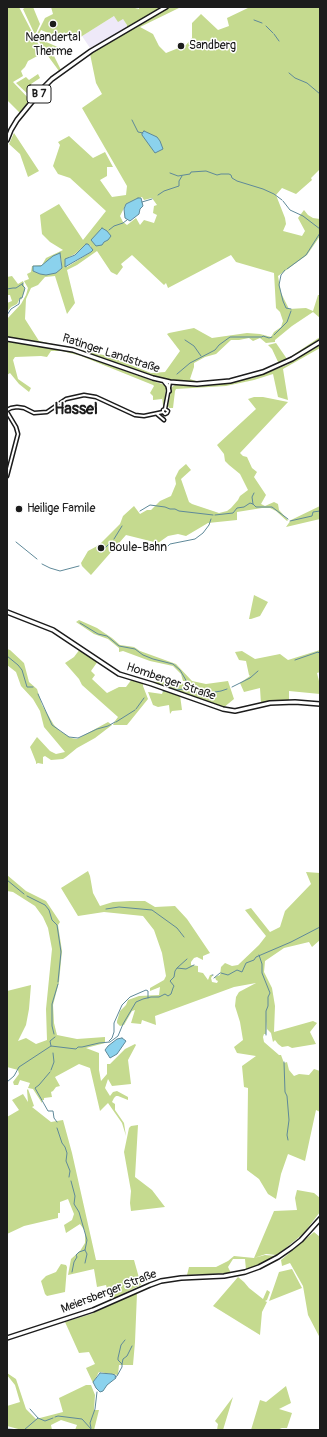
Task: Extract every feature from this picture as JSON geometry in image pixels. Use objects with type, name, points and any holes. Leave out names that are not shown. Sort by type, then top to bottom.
[{"type":"main road","name":"B 7","points":[[7,140],[17,120],[52,79],[91,51],[166,7]]},
{"type":"main road","name":"Ratinger Landstraße","points":[[9,339],[73,350],[132,372],[170,382],[197,384],[247,377],[283,364],[301,355],[320,342]]},
{"type":"main road","points":[[164,380],[168,386],[168,391]]},
{"type":"main road","name":"Homberger Straße","points":[[7,612],[53,630],[119,674],[223,709],[235,711],[270,703],[295,702],[320,704]]},
{"type":"main road","name":"Meiersberger Straße","points":[[7,1338],[93,1310],[161,1281],[181,1278],[224,1276],[245,1272],[278,1257],[291,1248],[320,1219]]},
{"type":"street","points":[[162,412],[165,414],[168,411],[165,409],[170,382]]},
{"type":"street","points":[[7,476],[18,434],[16,427],[7,411],[13,407],[23,408],[33,413],[47,412],[66,399],[84,395],[96,397],[135,415],[144,416],[156,414],[165,409]]},
{"type":"street","points":[[156,414],[164,420]]},
{"type":"shaded area","points":[[114,16],[123,19],[127,25],[126,28],[90,48],[82,36]]},
{"type":"green space","points":[[7,7],[19,7],[43,53],[28,61],[21,71],[23,76],[13,82],[31,101],[21,114],[7,100]]},
{"type":"green space","points":[[26,7],[33,7],[40,24],[35,35],[23,9]]},
{"type":"green space","points":[[51,7],[131,7],[139,9],[139,7],[161,7],[163,11],[171,7],[181,7],[140,27],[153,34],[159,46],[166,53],[186,45],[192,38],[192,23],[201,14],[218,30],[229,26],[227,18],[250,7],[320,7],[320,169],[311,178],[312,180],[296,194],[282,188],[276,195],[285,218],[286,224],[283,231],[302,236],[305,231],[298,218],[304,210],[313,218],[320,219],[320,236],[307,255],[278,276],[281,293],[289,309],[306,308],[313,311],[318,295],[320,295],[320,318],[313,312],[292,326],[275,340],[275,342],[266,343],[260,338],[253,341],[249,338],[231,340],[216,354],[205,357],[194,363],[190,379],[199,382],[148,376],[75,349],[7,338],[7,319],[21,304],[26,295],[28,288],[24,281],[29,279],[27,274],[31,272],[32,266],[42,265],[46,258],[63,250],[50,242],[42,234],[40,215],[59,204],[83,240],[106,211],[70,178],[58,174],[53,166],[60,145],[58,142],[69,136],[93,158],[105,152],[113,167],[107,167],[107,176],[100,180],[112,197],[126,195],[127,186],[82,108],[102,94],[96,83],[90,54],[126,33],[127,25],[123,19],[118,22],[114,16],[79,38],[75,35],[60,38],[41,30],[37,38],[36,36],[45,18],[53,14]],"holes":[[[142,197],[144,200],[152,198],[157,205],[154,206],[153,213],[157,215],[154,223],[144,220],[140,225],[136,218],[127,225],[123,222],[120,216],[126,204]],[[86,244],[91,246],[91,252],[67,267],[69,257],[75,254]],[[97,251],[111,272],[117,275],[123,267],[121,264],[132,255],[164,285],[166,283],[168,288],[231,255],[236,262],[274,273],[276,308],[280,312],[283,321],[281,327],[274,332],[271,337],[247,333],[212,338],[194,328],[169,333],[167,334],[180,351],[165,372],[151,373],[108,356],[39,341],[25,319],[26,299],[31,288],[38,285],[45,277],[55,276],[67,314],[75,303],[67,270]],[[53,256],[61,258],[62,267],[58,271],[40,274],[33,271],[34,266],[41,266]]]},
{"type":"green space","points":[[37,38],[60,48],[53,54],[61,70],[59,71]]},
{"type":"green space","points":[[38,74],[40,78],[31,84],[36,93],[31,97],[16,83],[26,77],[29,80]]},
{"type":"green space","points":[[14,133],[39,171],[28,177],[20,154],[9,144]]},
{"type":"green space","points":[[12,276],[18,284],[23,281],[25,290],[21,300],[20,298],[17,304],[11,307],[7,312],[7,303],[12,301],[10,295],[7,295],[7,277]]},
{"type":"green space","points":[[320,337],[320,340],[297,356],[279,364],[272,349],[268,345],[276,343],[287,359]]},
{"type":"green space","points":[[7,341],[67,350],[165,385],[164,405],[163,406],[162,396],[162,399],[153,400],[153,396],[150,393],[154,386],[153,385],[81,356],[62,351],[51,351],[47,357],[15,357],[13,360],[18,379],[31,388],[29,392],[19,384],[10,373],[7,375]]},
{"type":"green space","points":[[320,344],[320,348],[283,369],[288,400],[278,397],[273,374],[226,386],[176,389],[173,408],[169,408],[168,406],[172,387],[175,385],[216,385],[253,378],[287,365]]},
{"type":"green space","points":[[263,397],[288,402],[240,453],[247,457],[252,468],[257,472],[254,477],[266,495],[261,504],[265,506],[274,502],[278,504],[279,510],[288,520],[287,521],[276,511],[270,508],[262,508],[237,512],[237,520],[208,523],[186,536],[178,534],[168,536],[158,543],[126,535],[91,575],[81,563],[88,551],[99,545],[120,524],[123,516],[134,506],[140,514],[147,510],[151,510],[160,501],[171,496],[176,484],[175,478],[179,470],[186,464],[191,470],[181,479],[189,502],[192,504],[219,513],[227,511],[240,496],[248,490],[240,474],[225,461],[224,454],[217,445],[256,409],[248,399]]},
{"type":"green space","points":[[320,506],[320,519],[286,527],[291,520]]},
{"type":"green space","points":[[254,595],[268,602],[260,616],[249,619]]},
{"type":"green space","points":[[79,620],[97,628],[120,645],[134,647],[140,651],[176,664],[192,681],[206,684],[228,681],[234,699],[223,708],[150,682],[180,681],[184,685],[191,681],[183,681],[181,674],[173,666],[150,661],[123,651],[119,652],[119,648],[108,639],[94,634],[76,622]]},
{"type":"green space","points":[[7,649],[24,663],[29,682],[37,689],[42,705],[54,725],[60,731],[71,738],[77,739],[108,722],[112,725],[63,759],[51,760],[45,756],[43,757],[43,764],[36,764],[30,747],[37,737],[50,751],[56,754],[65,752],[44,727],[40,711],[33,699],[21,686],[16,672],[7,665]]},
{"type":"green space","points":[[80,649],[98,661],[91,671],[95,675],[92,679],[107,693],[119,687],[126,687],[132,679],[137,682],[143,682],[148,699],[127,725],[113,725],[118,717],[82,685],[79,679],[65,663],[74,657]]},
{"type":"green space","points":[[320,650],[320,672],[317,673],[320,685],[320,694],[289,691],[289,701],[261,704],[260,688],[244,692],[240,683],[250,676],[246,661],[239,660],[235,652],[242,651],[255,659],[280,654],[288,660]]},
{"type":"green space","points":[[164,688],[180,695],[182,710],[172,711],[170,714],[169,705],[158,707],[153,705],[148,692],[162,694]]},
{"type":"green space","points":[[88,871],[93,893],[100,906],[113,902],[145,901],[155,907],[175,906],[187,919],[210,953],[203,956],[203,960],[197,957],[194,958],[191,965],[198,966],[198,972],[203,973],[208,980],[210,975],[213,975],[211,978],[212,982],[217,983],[218,981],[215,977],[220,975],[221,967],[225,963],[232,966],[238,965],[259,945],[266,936],[245,910],[251,908],[270,932],[280,927],[285,911],[311,884],[306,872],[320,873],[320,940],[312,947],[309,942],[284,948],[265,961],[264,972],[272,988],[275,1006],[274,1032],[313,1021],[317,1023],[310,1032],[316,1044],[292,1048],[288,1046],[282,1047],[275,1040],[273,1042],[271,1033],[267,1029],[267,1021],[266,1034],[264,1034],[263,1037],[264,1042],[279,1055],[281,1055],[284,1063],[287,1062],[289,1070],[294,1076],[299,1074],[309,1075],[314,1069],[320,1071],[320,1112],[316,1110],[305,1161],[288,1154],[281,1174],[276,1199],[268,1194],[259,1179],[247,1170],[248,1088],[244,1087],[242,1066],[256,1056],[237,1053],[234,1047],[243,1040],[240,1022],[235,1006],[236,997],[239,992],[256,983],[234,987],[155,1016],[156,1025],[142,1020],[141,1024],[131,1023],[135,1010],[132,1011],[124,1025],[120,1026],[117,1021],[120,1011],[126,1005],[128,1000],[139,996],[159,995],[160,987],[150,991],[150,988],[164,980],[166,976],[162,953],[154,930],[143,916],[104,912],[78,916],[61,888]]},
{"type":"green space","points":[[7,875],[26,891],[46,901],[60,922],[58,925],[62,951],[59,982],[53,1005],[54,1023],[57,1035],[77,1039],[105,1037],[105,1043],[86,1048],[99,1053],[99,1070],[101,1081],[107,1074],[107,1064],[110,1064],[125,1049],[135,1044],[136,1045],[128,1060],[131,1084],[112,1086],[108,1079],[105,1088],[110,1096],[113,1092],[117,1091],[128,1097],[128,1100],[116,1096],[112,1102],[115,1104],[115,1110],[124,1123],[126,1136],[122,1123],[108,1103],[100,1111],[90,1068],[79,1064],[55,1077],[60,1086],[56,1087],[51,1092],[52,1097],[44,1098],[42,1103],[33,1089],[28,1088],[30,1083],[20,1080],[18,1085],[14,1085],[13,1082],[19,1074],[18,1070],[7,1067],[7,991],[31,985],[26,1025],[18,1041],[26,1038],[36,1044],[47,1040],[46,1009],[52,949],[48,928],[43,917],[35,906],[13,892],[7,891]]},
{"type":"green space","points":[[28,1089],[34,1106],[32,1107],[51,1122],[63,1120],[96,1260],[134,1260],[141,1285],[110,1300],[106,1285],[97,1287],[94,1269],[68,1275],[71,1259],[80,1251],[85,1243],[85,1231],[80,1224],[66,1233],[64,1225],[72,1220],[74,1214],[68,1199],[60,1202],[60,1213],[58,1213],[58,1218],[24,1226],[7,1234],[7,1117],[19,1110],[12,1100],[23,1094],[28,1102]]},
{"type":"green space","points":[[138,1125],[135,1177],[152,1190],[165,1207],[131,1211],[131,1191],[124,1152],[129,1128],[131,1126]]},
{"type":"green space","points":[[297,1190],[314,1193],[320,1198],[320,1212],[304,1233],[281,1252],[276,1255],[266,1254],[254,1258],[274,1211],[297,1210],[295,1198]]},
{"type":"green space","points":[[314,1232],[320,1237],[320,1338],[308,1315],[303,1286],[290,1263],[282,1266],[281,1260]]},
{"type":"green space","points":[[265,1255],[276,1256],[260,1265],[246,1270],[245,1259],[233,1259],[228,1267],[231,1273],[187,1275],[189,1267],[216,1267],[234,1256],[254,1258]]},
{"type":"green space","points":[[61,1264],[66,1265],[67,1267],[65,1292],[47,1296],[41,1281],[46,1276],[56,1272]]},
{"type":"green space","points":[[292,1269],[302,1288],[269,1301],[279,1272]]},
{"type":"green space","points":[[238,1277],[263,1299],[267,1290],[270,1292],[267,1300],[265,1301],[267,1302],[262,1312],[260,1335],[213,1306]]},
{"type":"green space","points":[[137,1293],[133,1365],[119,1365],[118,1375],[99,1372],[93,1383],[86,1368],[95,1364],[89,1352],[79,1353],[65,1322],[91,1314]]},
{"type":"green space","points":[[7,1373],[16,1379],[26,1409],[36,1419],[63,1412],[59,1398],[86,1385],[91,1385],[95,1395],[94,1410],[99,1410],[94,1430],[75,1430],[77,1425],[61,1420],[51,1425],[52,1430],[22,1430],[7,1426],[7,1406],[20,1402],[15,1385]]},
{"type":"green space","points":[[286,1386],[291,1403],[279,1409],[292,1413],[287,1428],[277,1430],[251,1430],[260,1400],[266,1402]]},
{"type":"green space","points":[[233,1397],[223,1430],[217,1430],[218,1424],[215,1421]]},
{"type":"water","points":[[144,131],[157,137],[163,149],[155,153],[142,135]]},
{"type":"water","points":[[141,198],[143,206],[140,209],[139,214],[130,221],[125,218],[124,209],[126,204]]},
{"type":"water","points":[[102,228],[111,236],[102,245],[96,246],[91,240]]},
{"type":"water","points":[[86,244],[88,244],[93,250],[65,267],[65,259],[75,255]]},
{"type":"water","points":[[60,253],[62,268],[56,273],[46,275],[33,271],[33,266],[41,266],[53,256]]},
{"type":"water","points":[[122,1038],[126,1041],[117,1054],[110,1058],[105,1050],[117,1039]]},
{"type":"water","points":[[100,1373],[112,1374],[115,1375],[116,1378],[107,1385],[103,1391],[100,1392],[93,1382]]},
{"type":"waterway","points":[[254,20],[262,23]]},
{"type":"waterway","points":[[266,26],[273,33]]},
{"type":"waterway","points":[[274,34],[279,41]]},
{"type":"waterway","points":[[289,73],[295,78],[307,83],[320,94]]},
{"type":"waterway","points":[[132,120],[138,132],[143,133]]},
{"type":"waterway","points":[[170,173],[178,176],[190,174],[191,172],[206,171],[217,175],[229,174],[237,181],[263,189],[282,200]]},
{"type":"waterway","points":[[158,195],[164,191],[179,186],[179,181],[182,176]]},
{"type":"waterway","points":[[142,202],[152,199]]},
{"type":"waterway","points":[[283,201],[290,210],[303,216],[320,229]]},
{"type":"waterway","points":[[109,230],[127,220]]},
{"type":"waterway","points":[[287,269],[306,255],[320,233]]},
{"type":"waterway","points":[[285,270],[281,275],[279,285],[286,308],[291,309]]},
{"type":"waterway","points":[[7,315],[11,309],[19,304],[25,288],[22,285],[23,283]]},
{"type":"waterway","points":[[7,289],[16,288],[22,284]]},
{"type":"waterway","points":[[274,335],[287,322],[291,311]]},
{"type":"waterway","points":[[177,374],[190,363],[215,350],[230,337],[272,337]]},
{"type":"waterway","points":[[185,340],[194,346],[201,356]]},
{"type":"waterway","points":[[253,504],[252,497],[254,493]]},
{"type":"waterway","points":[[215,515],[233,513],[237,508],[244,507],[250,503],[256,507],[272,507],[288,519]]},
{"type":"waterway","points":[[140,511],[150,505],[179,511],[213,515]]},
{"type":"waterway","points":[[290,521],[312,516],[313,512],[320,511]]},
{"type":"waterway","points":[[163,551],[170,544],[195,539],[203,533],[209,525],[211,519]]},
{"type":"waterway","points":[[114,539],[122,526]]},
{"type":"waterway","points":[[16,542],[37,559]]},
{"type":"waterway","points":[[101,552],[110,543]]},
{"type":"waterway","points":[[42,564],[60,571],[79,566]]},
{"type":"waterway","points":[[80,623],[98,634],[107,636],[119,646],[135,649],[143,655],[153,659],[173,664],[180,670],[187,682]]},
{"type":"waterway","points":[[295,660],[318,652],[320,654]]},
{"type":"waterway","points":[[7,656],[22,670],[27,687],[33,687]]},
{"type":"waterway","points":[[232,687],[250,678],[258,671]]},
{"type":"waterway","points":[[188,684],[191,690],[195,692],[209,693],[227,689]]},
{"type":"waterway","points":[[171,688],[176,690],[184,689]]},
{"type":"waterway","points":[[163,691],[168,691]]},
{"type":"waterway","points":[[38,694],[52,725],[69,737],[78,738],[115,722]]},
{"type":"waterway","points":[[136,709],[144,698]]},
{"type":"waterway","points":[[116,722],[135,710]]},
{"type":"waterway","points":[[7,880],[24,894]]},
{"type":"waterway","points":[[27,896],[45,905],[49,910],[52,920],[57,925],[61,952],[58,982]]},
{"type":"waterway","points":[[106,909],[119,907],[152,910],[177,928],[184,937]]},
{"type":"waterway","points":[[221,973],[228,975],[237,970],[242,972],[246,963],[254,960],[256,957],[291,942],[320,927]]},
{"type":"waterway","points":[[259,955],[262,964],[262,973],[270,993],[266,1011],[266,1035]]},
{"type":"waterway","points":[[177,968],[187,959]]},
{"type":"waterway","points":[[7,1082],[14,1076],[19,1067],[51,1046],[76,1049],[78,1047],[110,1042],[118,1036],[136,1002],[151,997],[159,997],[165,994],[168,996],[171,994],[174,986],[170,981],[174,977],[177,968],[186,969],[194,965]]},
{"type":"waterway","points":[[214,978],[220,973]]},
{"type":"waterway","points":[[54,1034],[52,1026],[52,1004],[58,984]]},
{"type":"waterway","points":[[109,1041],[112,1038],[114,1023],[122,1005],[130,997],[146,990],[148,991],[148,998]]},
{"type":"waterway","points":[[51,1046],[50,1041],[55,1037]]},
{"type":"waterway","points":[[51,1070],[54,1062],[53,1053]]},
{"type":"waterway","points":[[284,1062],[285,1092],[287,1096],[289,1120],[287,1135],[288,1140]]},
{"type":"waterway","points":[[50,1072],[35,1088],[48,1111],[53,1111],[54,1118],[57,1122]]},
{"type":"waterway","points":[[57,1128],[67,1153],[66,1161],[70,1171],[69,1177]]},
{"type":"waterway","points":[[71,1181],[75,1196],[74,1204],[79,1212],[87,1240],[85,1250],[76,1255],[77,1257],[74,1262],[72,1272]]},
{"type":"waterway","points":[[85,1250],[87,1254],[85,1263]]},
{"type":"waterway","points":[[115,1377],[122,1367],[122,1364],[118,1358],[121,1345],[125,1340]]},
{"type":"waterway","points":[[122,1364],[123,1359],[127,1356],[132,1346]]},
{"type":"waterway","points":[[91,1428],[90,1423],[95,1409],[97,1392]]},
{"type":"waterway","points":[[30,1409],[38,1418]]},
{"type":"waterway","points":[[55,1417],[58,1416],[82,1419],[92,1430]]},
{"type":"waterway","points":[[24,1430],[38,1418],[45,1421],[53,1418]]},
{"type":"waterway","points":[[7,1429],[20,1430]]},
{"type":"place","name":"Neandertal Therme","points":[[53,24]]},
{"type":"place","name":"Sandberg","points":[[181,46]]},
{"type":"place","name":"Heilige Famile","points":[[19,509]]},
{"type":"place","name":"Boule-Bahn","points":[[101,548]]},
{"type":"district","name":"Hassel","points":[[76,410]]}]
